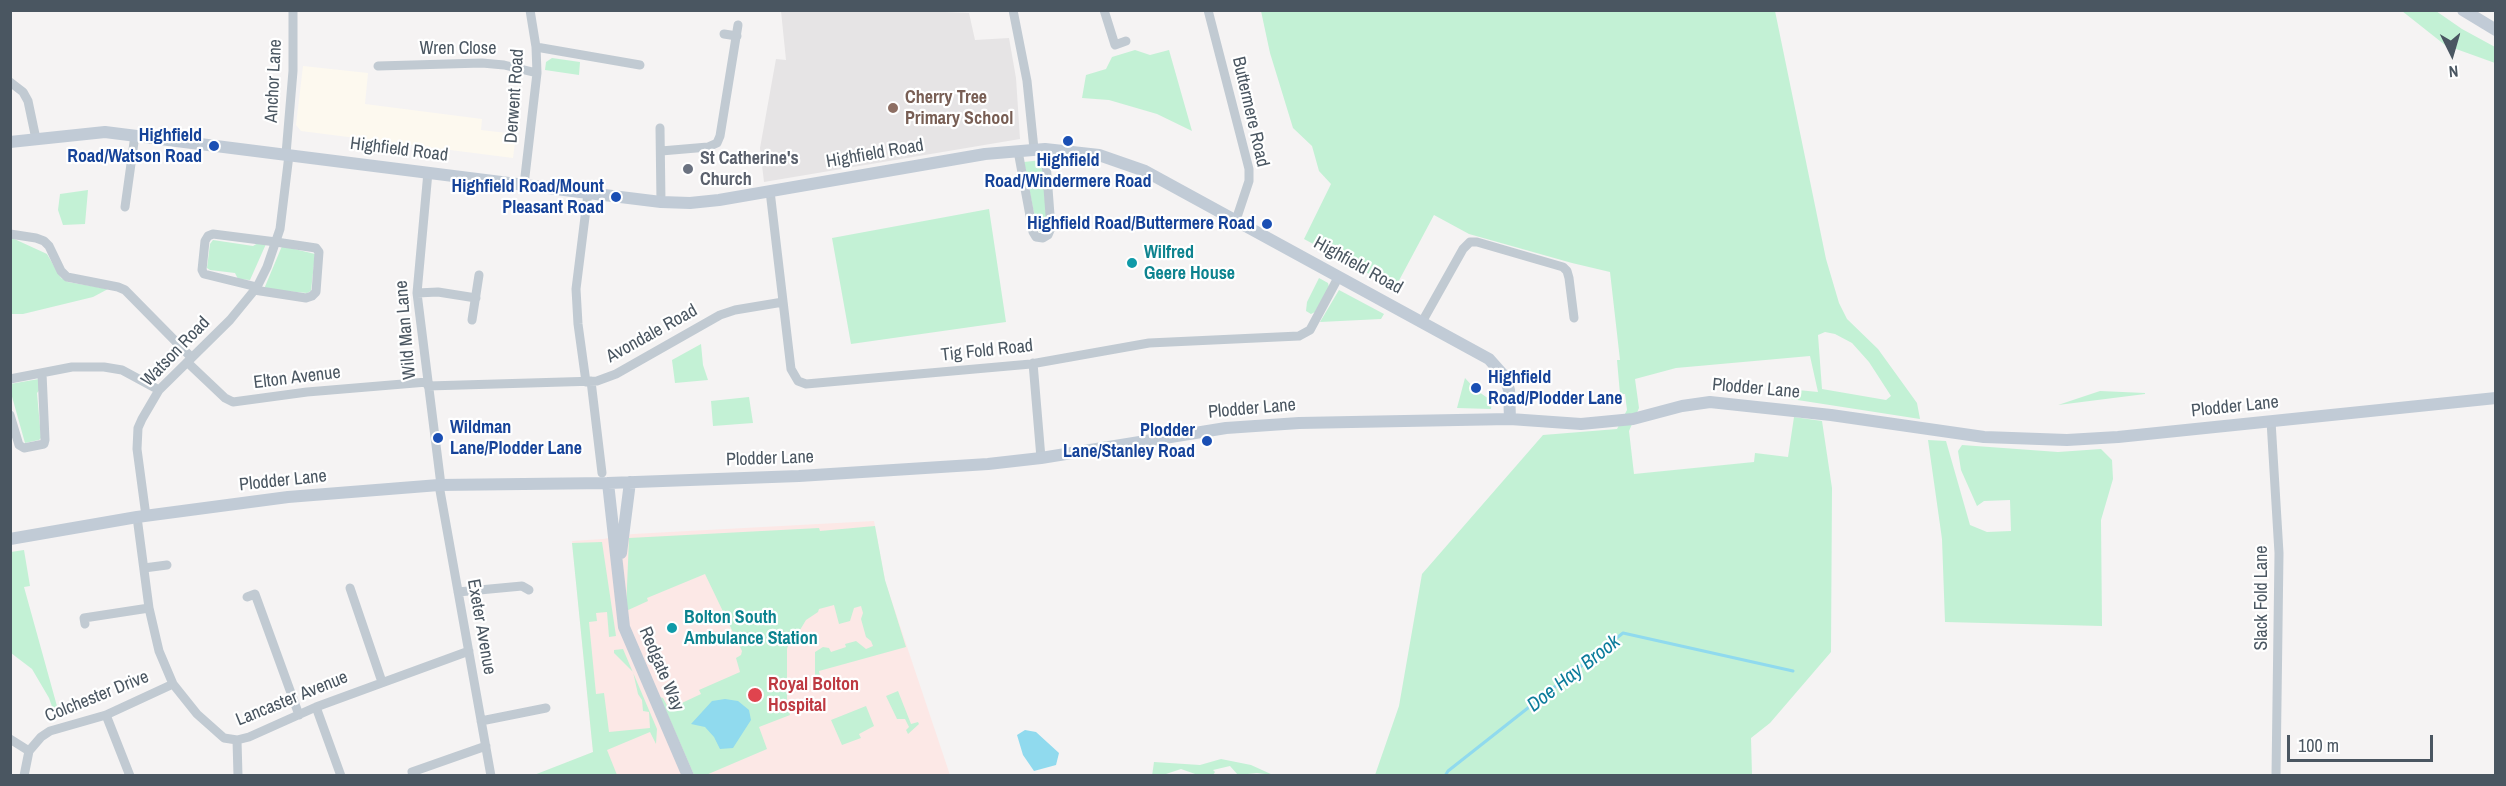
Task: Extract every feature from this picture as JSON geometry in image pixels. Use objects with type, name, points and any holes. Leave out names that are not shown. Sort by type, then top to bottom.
[{"type":"main road","points":[[2463,10],[2496,30]]},
{"type":"main road","name":"Highfield Road","points":[[10,142],[105,132],[661,202],[709,201],[985,154],[1040,149],[1099,154],[1145,171],[1489,359],[1499,368],[1509,390],[1510,419]]},
{"type":"main road","name":"Plodder Lane","points":[[10,539],[141,517],[288,497],[440,485],[605,478],[630,482],[806,476],[988,464],[1041,458],[1237,427],[1373,420],[1510,419],[1587,423],[1633,418],[1695,403],[1727,402],[1962,434],[2047,440],[2118,437],[2496,398]]},
{"type":"main road","name":"Redgate Way","points":[[605,478],[624,627],[688,776]]},
{"type":"main road","name":"Redgate Way","points":[[618,572],[630,482]]},
{"type":"street","name":"Anchor Lane","points":[[287,154],[293,71],[293,10]]},
{"type":"street","name":"Derwent Road","points":[[525,184],[537,73],[536,47],[530,10]]},
{"type":"street","points":[[1013,10],[1040,149],[1051,228],[1048,235],[1043,238],[1036,237],[1033,232],[1018,151]]},
{"type":"street","points":[[1104,10],[1115,45],[1126,41]]},
{"type":"street","name":"Buttermere Road","points":[[1208,10],[1249,169],[1249,181],[1236,220]]},
{"type":"street","points":[[661,151],[708,147],[717,143],[720,136],[722,95],[738,25]]},
{"type":"street","points":[[724,34],[737,36]]},
{"type":"street","points":[[536,47],[640,65]]},
{"type":"street","name":"Wren Close","points":[[378,66],[482,63],[504,65],[537,73]]},
{"type":"street","points":[[10,82],[23,92],[28,101],[36,139]]},
{"type":"street","points":[[660,128],[661,202]]},
{"type":"street","points":[[125,207],[135,135]]},
{"type":"street","name":"Watson Road","points":[[141,517],[137,438],[142,419],[159,390],[230,320],[256,289],[276,242],[282,216],[287,154]]},
{"type":"street","name":"Wild Man Lane","points":[[428,172],[417,293],[440,485]]},
{"type":"street","name":"Tig Fold Road","points":[[770,191],[793,375],[798,381],[806,384],[1033,363],[1149,344],[1299,336],[1310,330],[1339,276]]},
{"type":"street","points":[[588,193],[576,289],[578,324],[605,478]]},
{"type":"street","name":"Elton Avenue","points":[[10,234],[44,241],[49,246],[61,271],[67,277],[125,290],[225,398],[233,402],[307,392],[428,384]]},
{"type":"street","points":[[213,234],[276,242],[316,248],[320,252],[316,292],[306,298],[256,289],[204,274],[202,270],[205,241],[208,236],[213,234]]},
{"type":"street","points":[[1422,322],[1463,249],[1470,242],[1477,242],[1563,267],[1569,278],[1574,318]]},
{"type":"street","points":[[472,320],[479,274]]},
{"type":"street","points":[[417,293],[438,292],[476,298]]},
{"type":"street","name":"Avondale Road","points":[[428,384],[588,382],[616,374],[720,315],[735,310],[783,302]]},
{"type":"street","points":[[1033,363],[1041,458]]},
{"type":"street","points":[[10,379],[72,368],[104,367],[122,370],[159,390]]},
{"type":"street","points":[[10,415],[19,445],[24,448],[44,444],[42,373]]},
{"type":"street","name":"Slack Fold Lane","points":[[2271,422],[2279,553],[2276,776]]},
{"type":"street","name":"Exeter Avenue","points":[[440,485],[491,776]]},
{"type":"street","name":"Lancaster Avenue","points":[[141,517],[149,608],[159,651],[173,684],[217,734],[224,738],[237,740],[249,737],[316,707],[469,651]]},
{"type":"street","points":[[144,568],[167,565]]},
{"type":"street","points":[[458,592],[522,586],[529,590]]},
{"type":"street","points":[[350,588],[382,682]]},
{"type":"street","points":[[247,597],[255,594],[299,715]]},
{"type":"street","points":[[85,624],[84,618],[149,608]]},
{"type":"street","name":"Colchester Drive","points":[[29,751],[41,737],[50,731],[106,715],[173,684]]},
{"type":"street","points":[[316,707],[341,776]]},
{"type":"street","points":[[481,721],[546,708]]},
{"type":"street","points":[[106,715],[129,776]]},
{"type":"street","points":[[10,739],[29,751],[24,776]]},
{"type":"street","points":[[237,740],[238,776]]},
{"type":"street","points":[[413,776],[412,772],[486,746]]},
{"type":"shaded area","name":"Cherry Tree Primary School","points":[[781,11],[969,13],[975,40],[1009,38],[1016,78],[1020,139],[764,182],[760,148],[776,59],[786,60]]},
{"type":"shaded area","points":[[303,66],[368,73],[365,104],[482,119],[481,130],[516,134],[513,158],[301,131],[296,125]]},
{"type":"shaded area","name":"Royal Bolton Hospital","points":[[874,521],[885,581],[950,775],[534,776],[593,752],[572,541],[633,534]]},
{"type":"green space","points":[[1261,11],[1775,11],[1826,259],[1839,303],[1847,319],[1878,349],[1917,403],[1920,419],[1791,399],[1788,389],[1818,392],[1810,356],[1676,368],[1635,379],[1639,408],[1629,431],[1634,474],[1754,462],[1755,453],[1788,457],[1794,417],[1822,421],[1832,488],[1831,652],[1770,723],[1751,738],[1752,775],[1375,775],[1399,706],[1422,574],[1543,435],[1617,429],[1627,410],[1625,394],[1620,394],[1617,360],[1620,360],[1610,272],[1469,234],[1434,215],[1395,288],[1304,239],[1331,184],[1319,171],[1312,146],[1293,128],[1270,53]],"holes":[[[1825,332],[1835,334],[1852,343],[1869,362],[1891,396],[1886,400],[1822,389],[1818,335]]]},
{"type":"green space","points":[[2402,11],[2436,11],[2462,29],[2495,47],[2495,63],[2445,45]]},
{"type":"green space","points":[[1135,50],[1150,55],[1169,50],[1192,131],[1157,114],[1109,100],[1082,98],[1086,75],[1106,69],[1112,57]]},
{"type":"green space","points":[[552,58],[580,62],[579,75],[545,70],[546,62]]},
{"type":"green space","points":[[1042,160],[1047,227],[1044,233],[1037,229],[1024,162]]},
{"type":"green space","points":[[88,190],[85,224],[63,225],[58,210],[60,194]]},
{"type":"green space","points":[[989,209],[1006,322],[851,344],[832,238]]},
{"type":"green space","points":[[10,237],[47,254],[61,278],[68,282],[108,289],[93,297],[23,314],[11,314]]},
{"type":"green space","points":[[213,240],[253,246],[258,243],[266,244],[250,280],[238,279],[235,273],[207,268],[210,244]]},
{"type":"green space","points":[[282,246],[315,254],[311,291],[307,293],[264,289]]},
{"type":"green space","points":[[1319,278],[1328,283],[1329,287],[1315,312],[1311,314],[1306,311],[1307,302]]},
{"type":"green space","points":[[1339,290],[1384,314],[1381,319],[1320,322]]},
{"type":"green space","points":[[701,344],[703,365],[708,380],[675,383],[672,360]]},
{"type":"green space","points":[[1465,378],[1476,390],[1492,401],[1491,409],[1457,408]]},
{"type":"green space","points":[[39,379],[41,388],[37,393],[41,438],[25,443],[10,384]]},
{"type":"green space","points":[[2100,391],[2145,393],[2145,394],[2058,405]]},
{"type":"green space","points":[[749,397],[753,423],[713,426],[711,401]]},
{"type":"green space","points":[[1928,440],[1946,441],[1970,525],[1987,532],[2011,531],[2010,500],[1984,501],[1977,506],[1961,470],[1958,451],[1962,445],[2058,452],[2101,449],[2112,460],[2113,479],[2101,520],[2102,626],[1945,622],[1942,539]]},
{"type":"green space","points":[[875,526],[885,580],[906,647],[819,671],[820,676],[815,677],[815,652],[823,647],[829,648],[831,652],[856,641],[866,649],[873,646],[866,637],[861,619],[863,613],[861,606],[854,608],[850,621],[839,624],[834,605],[819,609],[806,620],[797,635],[795,646],[788,646],[787,705],[790,715],[759,727],[767,749],[706,775],[694,775],[660,697],[669,709],[701,694],[699,690],[740,672],[736,658],[741,655],[742,651],[705,574],[647,598],[648,601],[626,611],[629,538],[819,528],[820,531]]},
{"type":"green space","points":[[602,542],[616,636],[609,637],[607,612],[596,613],[597,621],[589,622],[596,694],[604,693],[609,732],[650,728],[649,712],[643,711],[642,700],[638,694],[633,673],[657,729],[656,744],[650,732],[607,750],[617,775],[534,775],[593,752],[572,543]]},
{"type":"green space","points":[[24,550],[30,586],[24,587],[60,717],[56,718],[49,698],[32,669],[11,653],[11,552]]},
{"type":"green space","points":[[623,649],[633,672],[614,653],[614,650]]},
{"type":"green space","points":[[898,691],[911,724],[918,722],[919,724],[908,734],[906,730],[909,727],[905,719],[897,719],[886,696]]},
{"type":"green space","points":[[866,706],[874,726],[859,734],[861,738],[842,745],[831,720]]},
{"type":"green space","points":[[1221,759],[1251,765],[1273,775],[1257,773],[1238,775],[1230,766],[1213,770],[1215,772],[1213,775],[1198,775],[1181,769],[1152,776],[1154,762],[1200,765]]},
{"type":"water","points":[[725,699],[738,701],[749,710],[751,720],[733,748],[720,749],[714,737],[705,727],[691,724],[712,701]]},
{"type":"water","points":[[1025,730],[1036,732],[1059,753],[1056,765],[1034,771],[1023,755],[1017,735]]},
{"type":"waterway","name":"Doe Hay Brook","points":[[1445,776],[1448,771],[1623,633],[1793,671]]},
{"type":"place","name":"Cherry Tree Primary School","points":[[893,108]]},
{"type":"place","name":"Highfield Road/Windermere Road","points":[[1068,141]]},
{"type":"place","name":"Highfield Road/Watson Road","points":[[214,146]]},
{"type":"place","name":"St Catherine's Church","points":[[688,169]]},
{"type":"place","name":"Highfield Road/Mount Pleasant Road","points":[[616,197]]},
{"type":"place","name":"Highfield Road/Buttermere Road","points":[[1267,224]]},
{"type":"place","name":"Wilfred Geere House","points":[[1132,263]]},
{"type":"place","name":"Highfield Road/Plodder Lane","points":[[1476,388]]},
{"type":"place","name":"Wildman Lane/Plodder Lane","points":[[438,438]]},
{"type":"place","name":"Plodder Lane/Stanley Road","points":[[1207,441]]},
{"type":"place","name":"Bolton South Ambulance Station","points":[[672,628]]},
{"type":"place","name":"Royal Bolton Hospital","points":[[755,695]]}]
